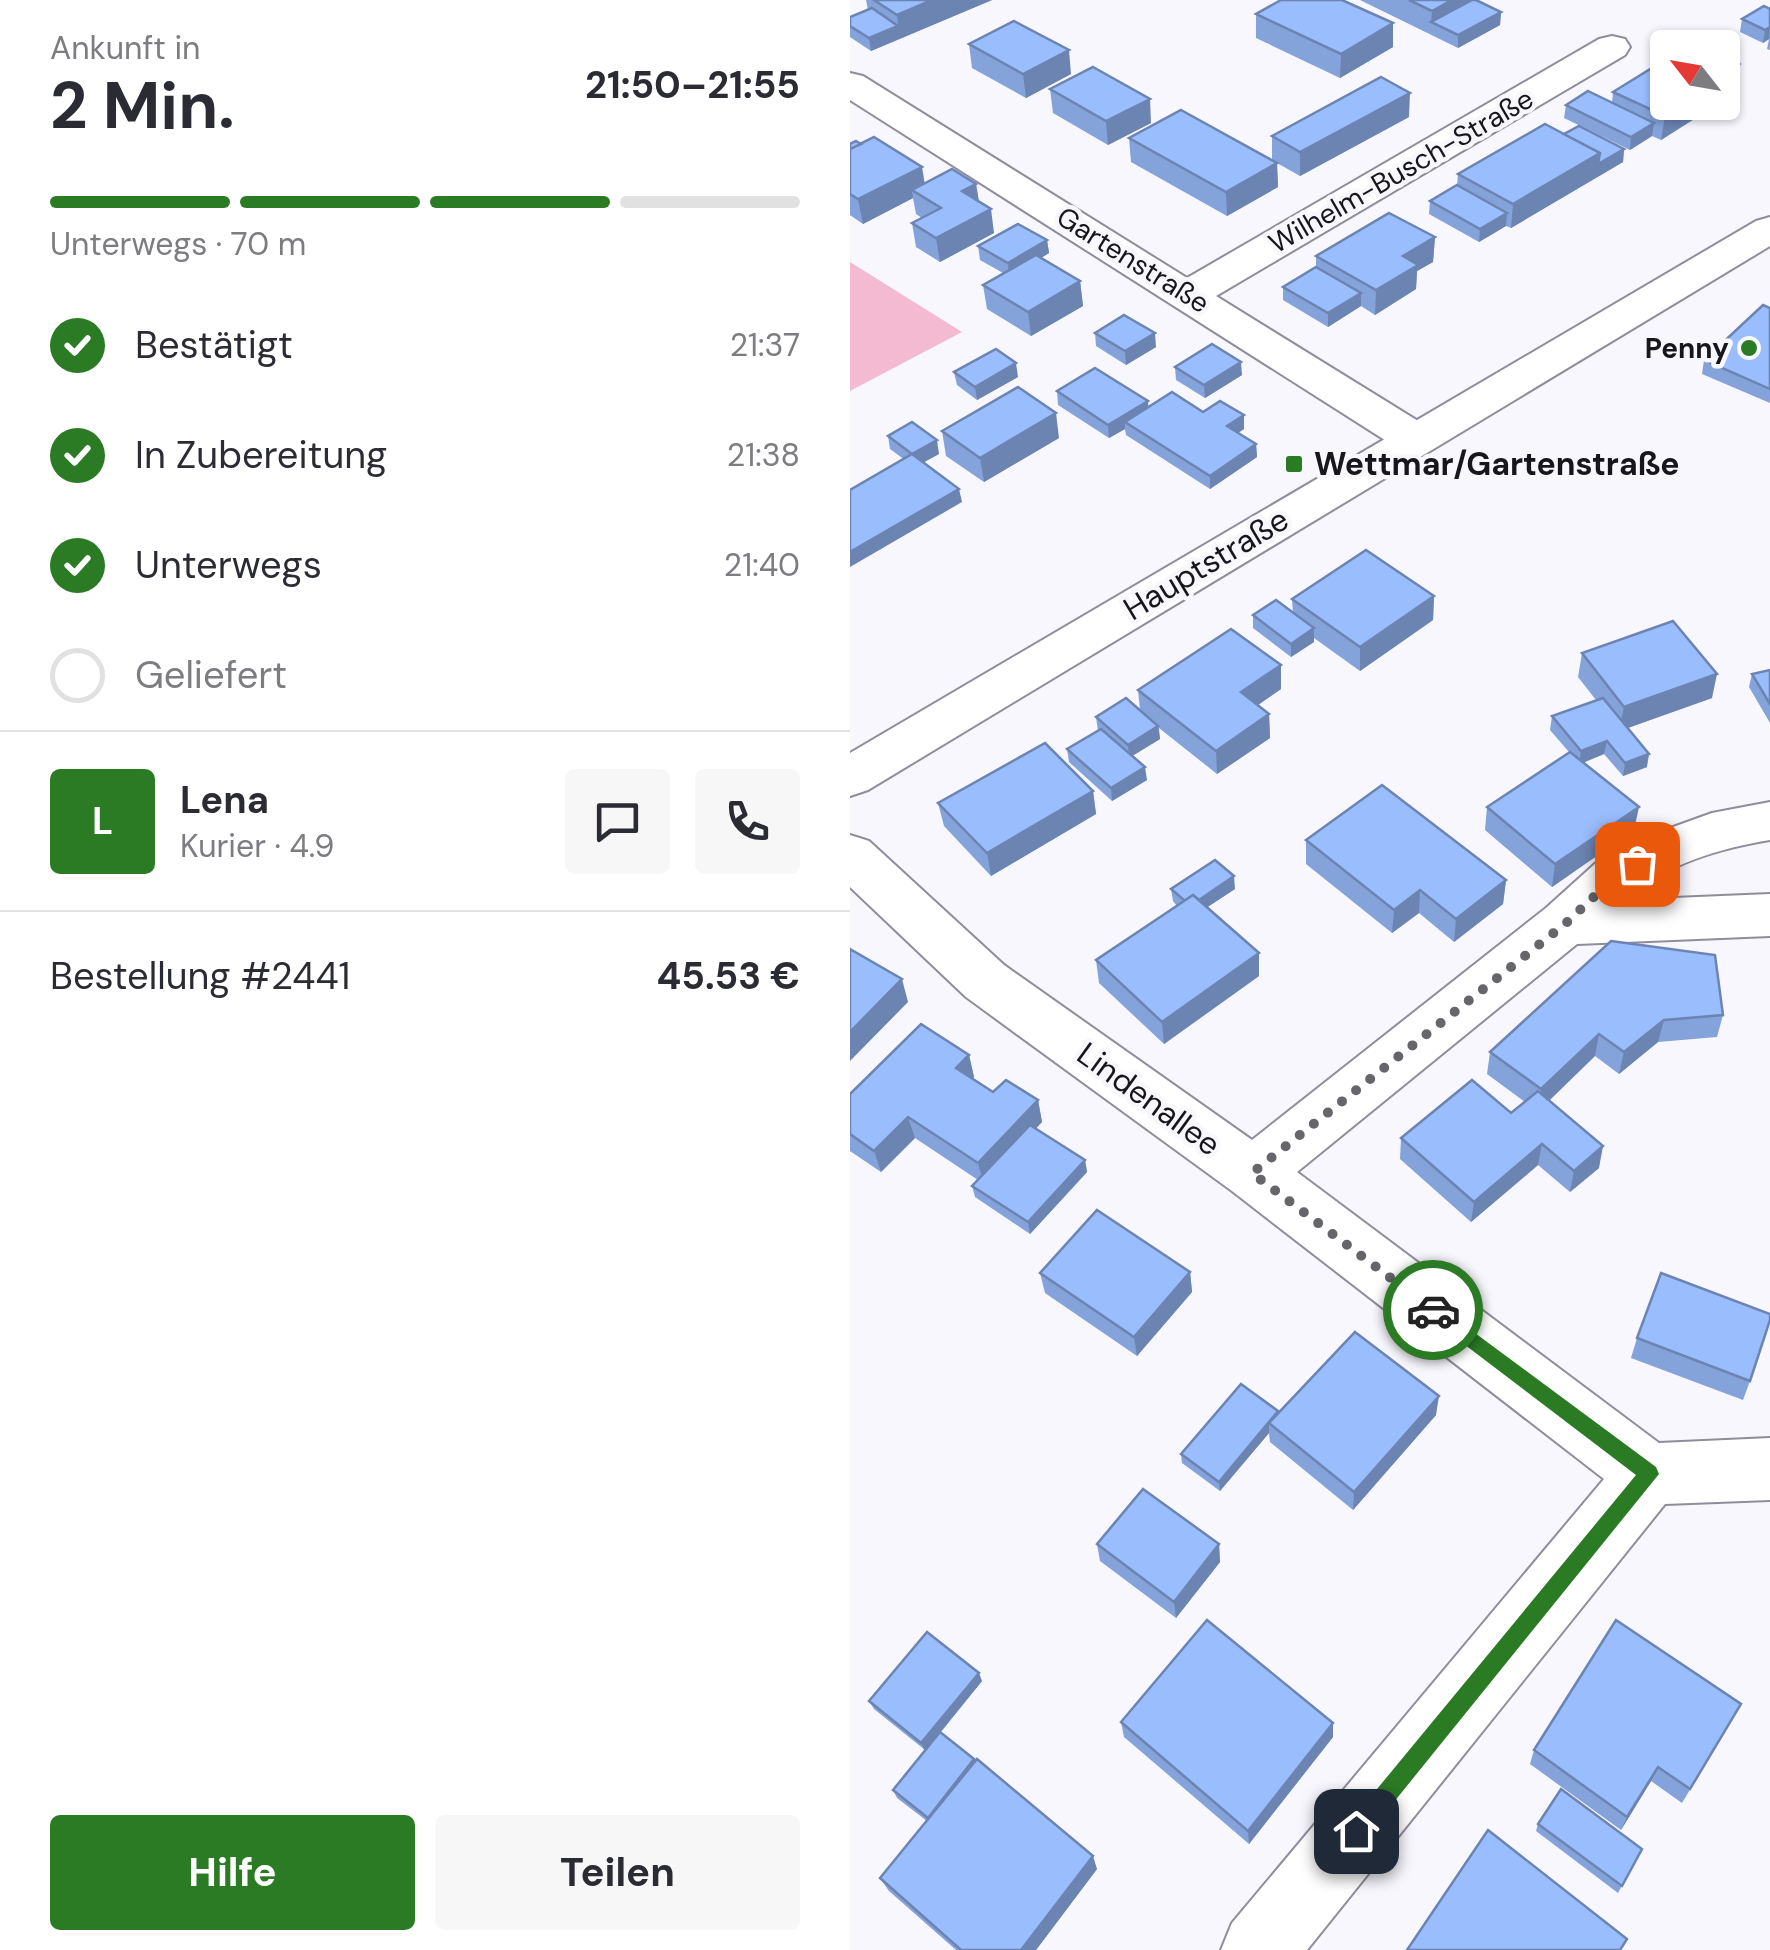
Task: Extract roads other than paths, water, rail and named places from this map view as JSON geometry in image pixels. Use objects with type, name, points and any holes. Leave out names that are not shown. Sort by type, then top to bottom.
[{"type":"street","name":"Wilhelm-Busch-Straße","points":[[1189,294],[1612,48]]},
{"type":"street","name":"Gartenstraße","points":[[850,84],[1414,439]]},
{"type":"street","name":"Hauptstraße","points":[[850,777],[1770,229]]},
{"type":"street","points":[[1252,1173],[1565,924],[1616,876],[1658,853],[1730,827],[1770,821]]},
{"type":"street","name":"Lindenallee","points":[[850,856],[985,981],[1252,1173],[1649,1474]]},
{"type":"street","points":[[1565,924],[1770,915]]},
{"type":"street","points":[[1258,1950],[1649,1474],[1770,1469]]},
{"type":"place","name":"Penny","points":[[1749,348]]},
{"type":"place","name":"Wettmar/Gartenstraße","points":[[1294,464]]}]
